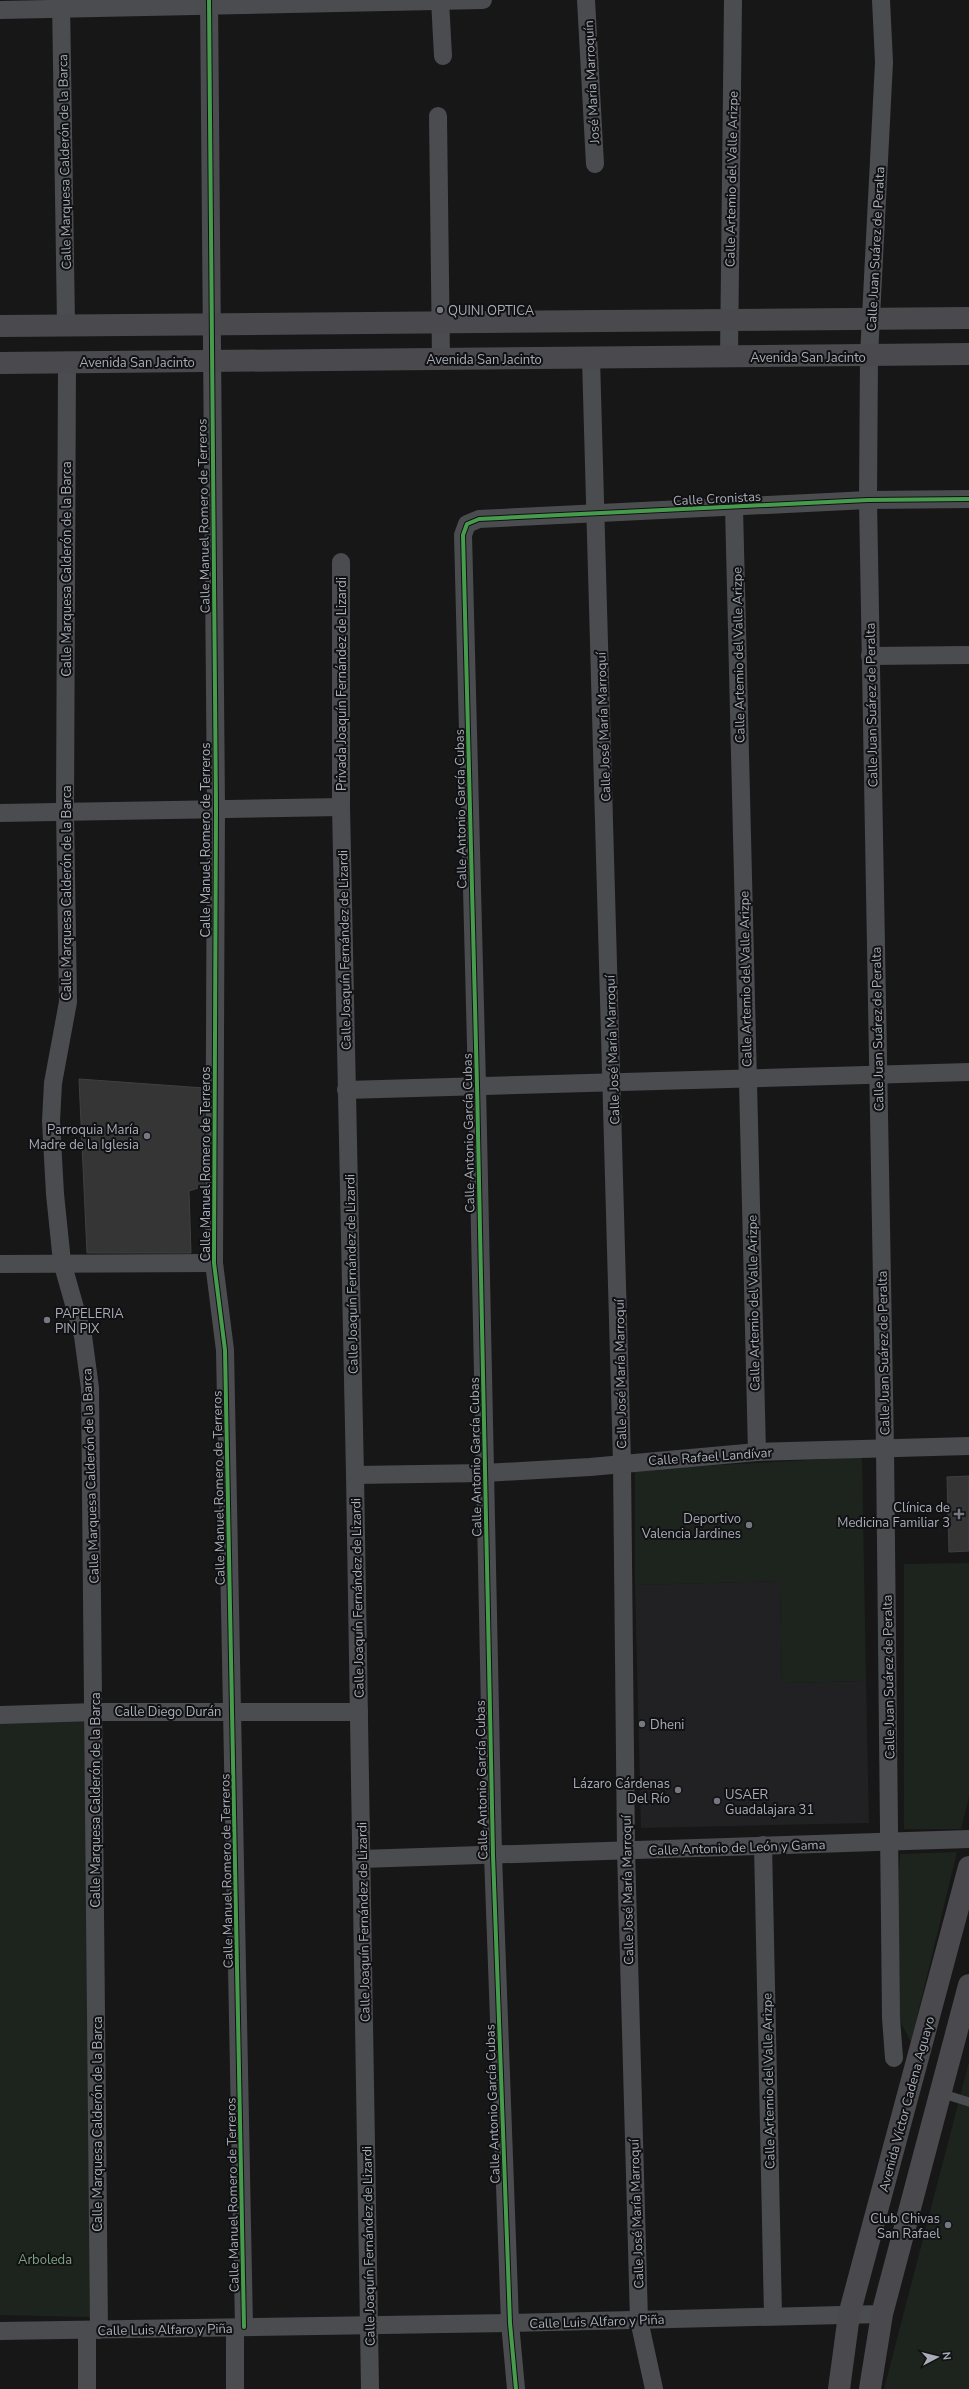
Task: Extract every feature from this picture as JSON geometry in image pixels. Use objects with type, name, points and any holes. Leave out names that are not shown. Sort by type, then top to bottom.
[{"type":"street","points":[[440,0],[444,56]]},
{"type":"street","points":[[0,10],[61,5],[483,0]]},
{"type":"street","name":"José María Marroquín","points":[[586,0],[596,164]]},
{"type":"street","name":"Calle Artemio del Valle Arizpe","points":[[729,357],[733,0]]},
{"type":"street","name":"Calle Juan Suárez de Peralta","points":[[880,0],[884,62],[869,356],[868,500],[885,1449],[891,2018],[894,2058]]},
{"type":"street","name":"Calle Manuel Romero de Terreros","points":[[209,3],[213,324],[212,362],[216,808],[214,1263],[225,1350],[233,1711],[239,2328],[234,2389]]},
{"type":"street","name":"Calle Marquesa Calderón de la Barca","points":[[61,5],[66,324]]},
{"type":"street","points":[[438,116],[441,359]]},
{"type":"street","points":[[0,326],[66,324],[730,321],[969,318]]},
{"type":"street","name":"Avenida San Jacinto","points":[[0,363],[969,354]]},
{"type":"street","name":"Calle José María Marroquí","points":[[591,358],[597,514],[622,1463],[626,1851],[639,2320],[654,2389]]},
{"type":"street","name":"Calle Marquesa Calderón de la Barca","points":[[67,362],[65,811],[68,1002],[53,1083],[52,1121],[55,1194],[62,1262],[83,1336],[90,1388],[95,1712],[93,2330],[87,2389]]},
{"type":"street","name":"Calle Cronistas","points":[[467,524],[479,519],[868,500],[969,499]]},
{"type":"street","name":"Calle Artemio del Valle Arizpe","points":[[734,507],[757,1452]]},
{"type":"street","name":"Calle Antonio García Cubas","points":[[467,524],[463,535],[477,1085],[493,1855],[510,2323],[516,2389]]},
{"type":"street","name":"Privada Joaquín Fernández de Lizardi","points":[[341,562],[341,807]]},
{"type":"street","points":[[870,656],[969,655]]},
{"type":"street","points":[[0,813],[341,807]]},
{"type":"street","name":"Calle Joaquín Fernández de Lizardi","points":[[341,807],[355,1475],[370,2389]]},
{"type":"street","points":[[346,1090],[477,1085],[969,1072]]},
{"type":"street","points":[[0,1264],[62,1262],[214,1263]]},
{"type":"street","name":"Calle Rafael Landívar","points":[[355,1475],[485,1472],[590,1467],[757,1452],[969,1446]]},
{"type":"street","name":"Calle Diego Durán","points":[[0,1715],[95,1712],[359,1712]]},
{"type":"street","name":"Calle Antonio de León y Gama","points":[[361,1859],[969,1839]]},
{"type":"street","name":"Calle Artemio del Valle Arizpe","points":[[762,1846],[773,2316]]},
{"type":"street","name":"Avenida Víctor Cadena Aguayo","points":[[839,2389],[849,2315],[969,1866]]},
{"type":"street","points":[[870,2389],[882,2314],[969,1985]]},
{"type":"street","name":"Calle Luis Alfaro y Piña","points":[[0,2331],[510,2323],[882,2314]]},
{"type":"lane","points":[[940,2093],[969,2102]]},
{"type":"shaded area","points":[[780,1581],[782,1683],[866,1681],[869,1823],[641,1828],[635,1585]]},
{"type":"green space","name":"Deportivo Valencia Jardines","points":[[862,1457],[866,1681],[782,1683],[780,1581],[635,1585],[635,1470]]},
{"type":"green space","points":[[969,1563],[969,1797],[961,1829],[904,1829],[904,1564]]},
{"type":"green space","name":"Arboleda","points":[[88,1719],[90,2317],[0,2315],[0,1723]]},
{"type":"green space","points":[[957,1852],[911,2042],[898,2017],[893,1977],[900,1854]]},
{"type":"green space","name":"Club Chivas San Rafael","points":[[969,2062],[969,2389],[884,2389]]},
{"type":"building","name":"Parroquia María Madre de la Iglesia","points":[[79,1079],[204,1088],[204,1186],[189,1191],[191,1253],[87,1253]]},
{"type":"building","name":"Clínica de Medicina Familiar 3","points":[[969,1476],[969,1551],[949,1552],[947,1477]]},
{"type":"cycle path","points":[[209,0],[216,808],[214,1263],[225,1350],[244,2327]]},
{"type":"cycle path","points":[[516,2389],[510,2323],[493,1855],[477,1085],[463,535],[467,524],[479,519],[868,500],[969,499]]},
{"type":"place","name":"QUINI OPTICA","points":[[440,310]]},
{"type":"place","name":"Parroquia María Madre de la Iglesia","points":[[147,1136]]},
{"type":"place","name":"PAPELERIA PIN PIX","points":[[47,1320]]},
{"type":"place","name":"Clínica de Medicina Familiar 3","points":[[959,1514]]},
{"type":"place","name":"Deportivo Valencia Jardines","points":[[749,1525]]},
{"type":"place","name":"Dheni","points":[[642,1724]]},
{"type":"place","name":"Lázaro Cárdenas Del Río","points":[[678,1790]]},
{"type":"place","name":"USAER Guadalajara 31","points":[[717,1801]]},
{"type":"place","name":"Club Chivas San Rafael","points":[[948,2225]]}]
